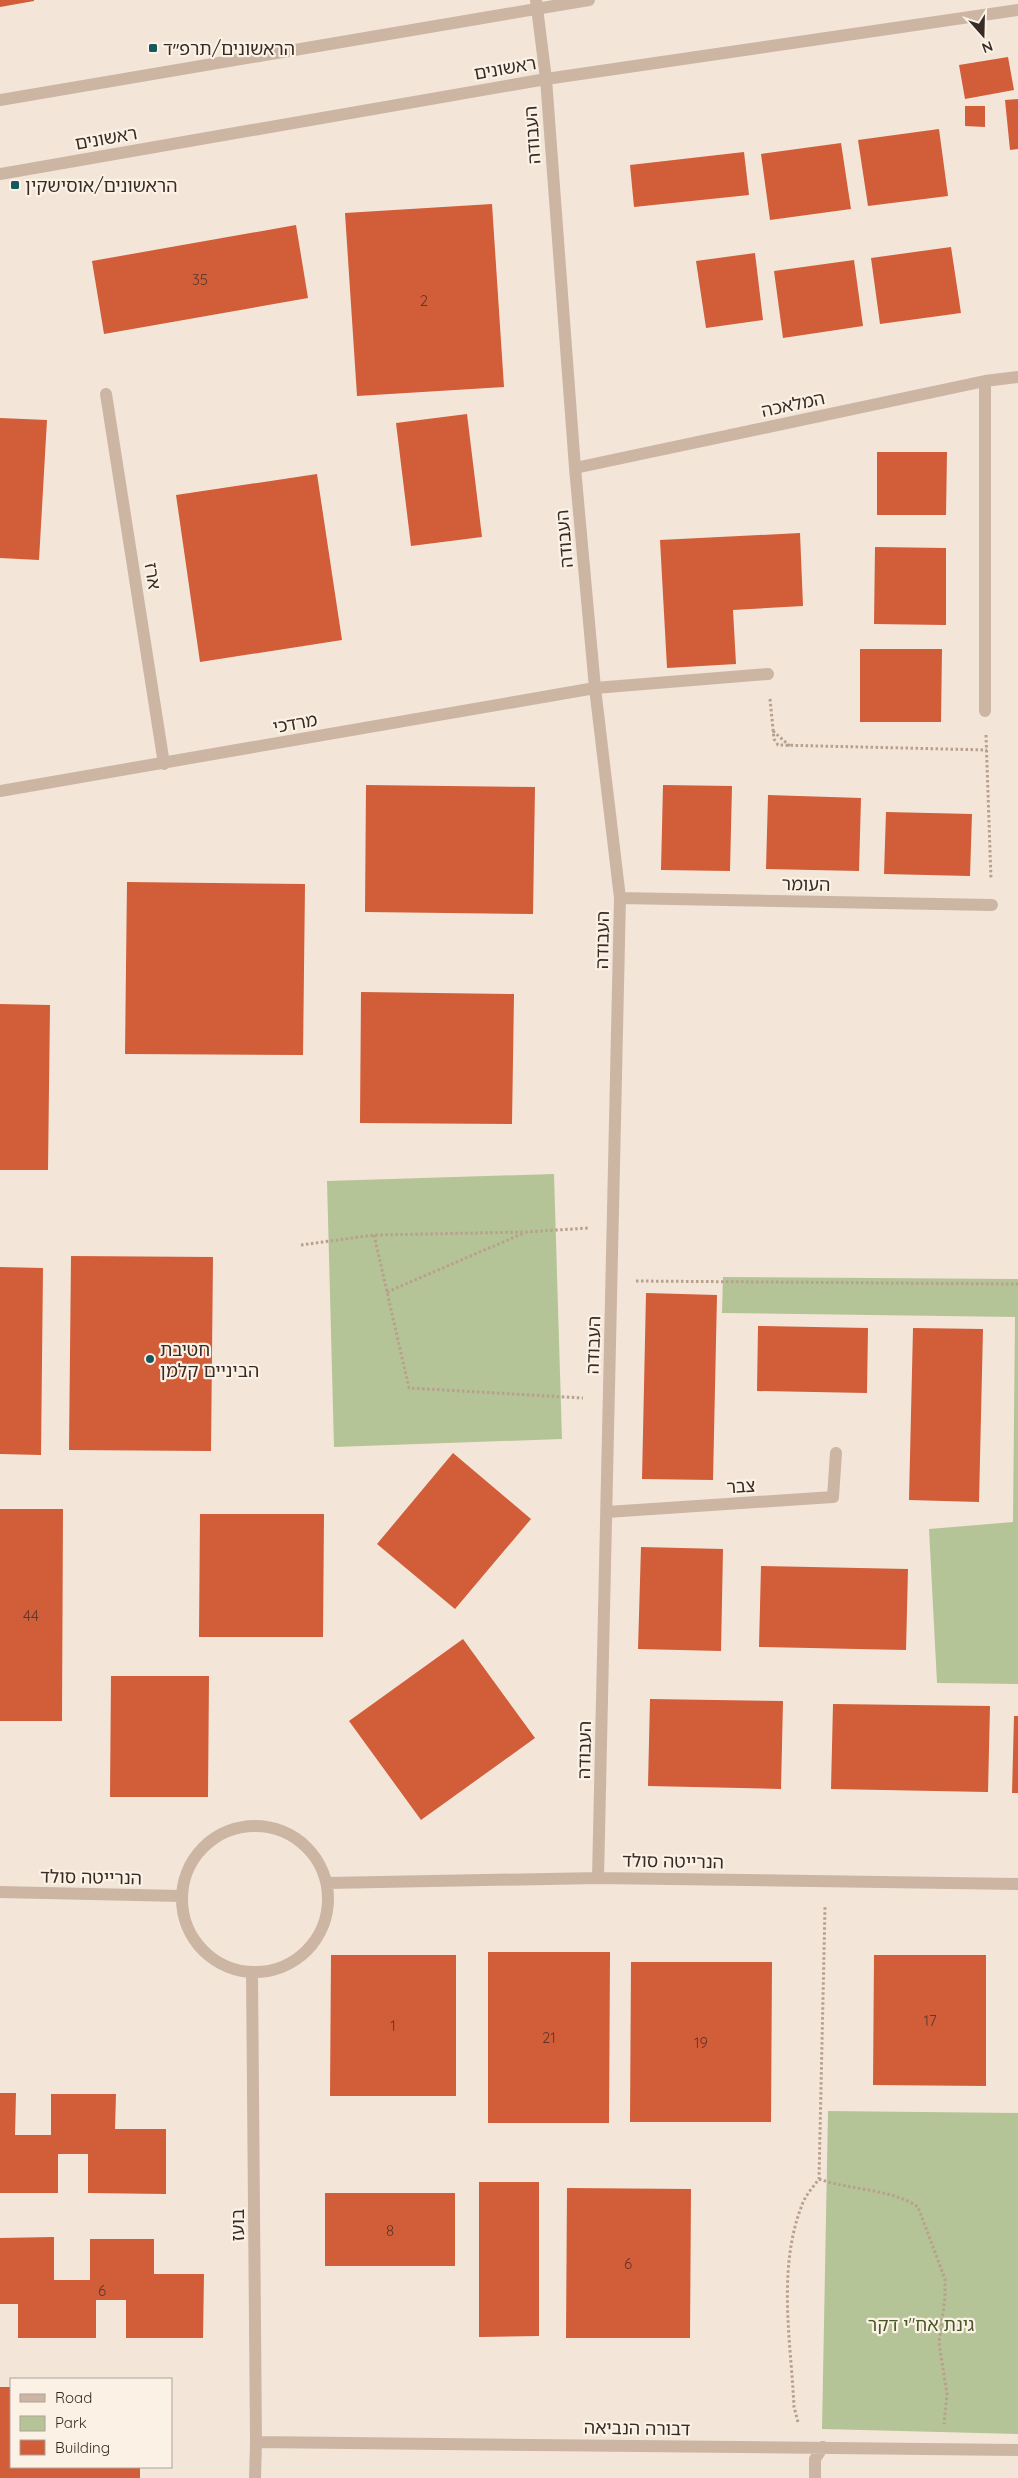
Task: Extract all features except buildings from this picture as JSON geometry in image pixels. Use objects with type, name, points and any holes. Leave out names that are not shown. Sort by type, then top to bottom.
[{"type":"street","points":[[0,100],[536,4],[590,0]]},
{"type":"street","name":"העבודה","points":[[536,4],[546,79],[575,468],[595,688],[620,898],[598,1878]]},
{"type":"street","name":"ראשונים","points":[[0,174],[546,79],[1018,10]]},
{"type":"street","name":"המלאכה","points":[[575,468],[985,381],[1018,377]]},
{"type":"street","points":[[985,381],[986,711]]},
{"type":"street","name":"ארז","points":[[106,394],[164,764]]},
{"type":"street","name":"מרדכי","points":[[0,791],[595,688],[768,674]]},
{"type":"street","name":"העומר","points":[[620,898],[992,904]]},
{"type":"street","name":"צבר","points":[[607,1512],[833,1497],[836,1453]]},
{"type":"street","points":[[247,1826],[277,1829],[300,1841],[317,1859],[327,1883],[327,1913],[318,1937],[301,1956],[278,1969],[252,1972],[239,1971],[215,1961],[196,1944],[184,1922],[181,1896],[187,1869],[201,1848],[222,1833],[247,1826]]},
{"type":"street","name":"הנרייטה סולד","points":[[327,1883],[598,1878],[1018,1884]]},
{"type":"street","name":"הנרייטה סולד","points":[[0,1892],[181,1896]]},
{"type":"street","name":"בועז","points":[[252,1972],[255,2478]]},
{"type":"street","name":"דבורה הנביאה","points":[[256,2442],[1018,2450]]},
{"type":"street","points":[[815,2478],[816,2454],[823,2447]]},
{"type":"path","points":[[768,674],[775,743],[791,747],[987,750]]},
{"type":"path","points":[[986,711],[992,904]]},
{"type":"path","points":[[773,730],[791,747]]},
{"type":"path","points":[[300,1245],[374,1235],[526,1232],[613,1226]]},
{"type":"path","points":[[387,1292],[526,1232]]},
{"type":"path","points":[[374,1235],[409,1388],[609,1400]]},
{"type":"path","points":[[612,1281],[1018,1284]]},
{"type":"path","points":[[806,2447],[794,2407],[787,2303],[789,2252],[802,2203],[819,2179],[826,1881]]},
{"type":"path","points":[[819,2179],[912,2202],[918,2207],[944,2279],[945,2298],[939,2343],[947,2394],[942,2449]]},
{"type":"green space","points":[[554,1174],[562,1439],[334,1447],[327,1181]]},
{"type":"green space","points":[[723,1277],[1018,1279],[1018,1684],[937,1683],[929,1529],[1013,1522],[1015,1317],[722,1313]]},
{"type":"green space","name":"גינת אח\"י דקר","points":[[828,2111],[1018,2113],[1018,2434],[822,2429]]},
{"type":"place","name":"הראשונים/תרפ״ד","points":[[153,48]]},
{"type":"place","name":"הראשונים/אוסישקין","points":[[15,185]]},
{"type":"place","name":"חטיבת הביניים קלמן","points":[[150,1359]]}]
